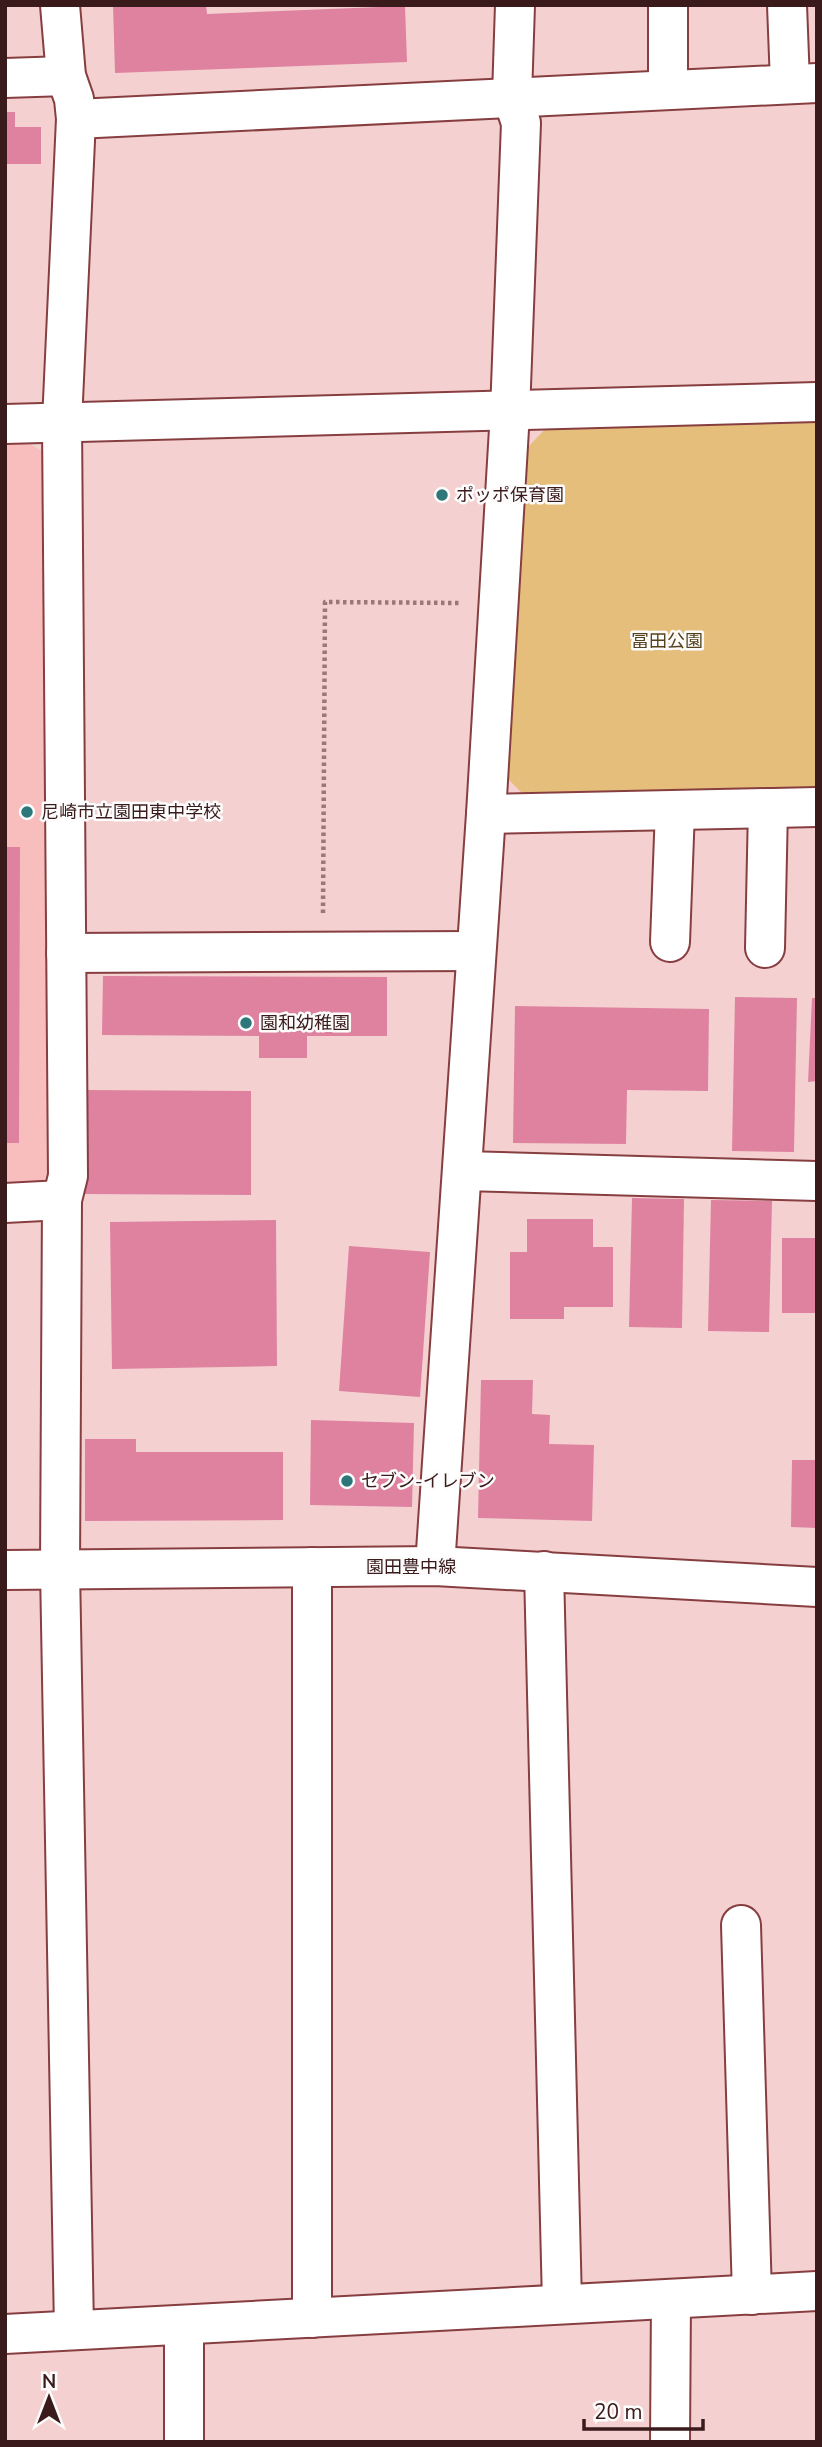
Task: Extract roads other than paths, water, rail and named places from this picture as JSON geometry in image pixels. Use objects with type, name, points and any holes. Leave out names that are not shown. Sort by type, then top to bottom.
[{"type":"street","points":[[60,5],[66,76],[74,99],[76,119],[62,422],[68,1176],[62,1200],[60,1569],[74,2329]]},
{"type":"street","points":[[435,1566],[463,1171],[510,412],[522,123],[512,96],[515,5]]},
{"type":"street","points":[[667,5],[668,89]]},
{"type":"street","points":[[76,119],[803,83],[787,5]]},
{"type":"street","points":[[5,78],[66,76]]},
{"type":"street","points":[[5,424],[817,402]]},
{"type":"street","points":[[486,814],[817,807]]},
{"type":"street","points":[[765,948],[768,808]]},
{"type":"street","points":[[670,942],[675,810]]},
{"type":"street","points":[[66,953],[475,951]]},
{"type":"street","points":[[463,1171],[817,1181]]},
{"type":"street","points":[[5,1203],[62,1200]]},
{"type":"street","name":"園田豊中線","points":[[5,1570],[435,1566],[817,1587]]},
{"type":"street","points":[[312,1567],[312,2318]]},
{"type":"street","points":[[544,1571],[562,2303]]},
{"type":"street","points":[[741,1925],[752,2295]]},
{"type":"street","points":[[5,2334],[817,2291]]},
{"type":"street","points":[[670,2442],[671,2299]]},
{"type":"street","points":[[184,2325],[184,2442]]},
{"type":"place","name":"ポッポ保育園","points":[[442,495]]},
{"type":"place","name":"尼崎市立園田東中学校","points":[[27,812]]},
{"type":"place","name":"園和幼稚園","points":[[246,1023]]},
{"type":"place","name":"セブン-イレブン","points":[[347,1481]]},
{"type":"park label","name":"冨田公園","points":[[667,641]]}]
